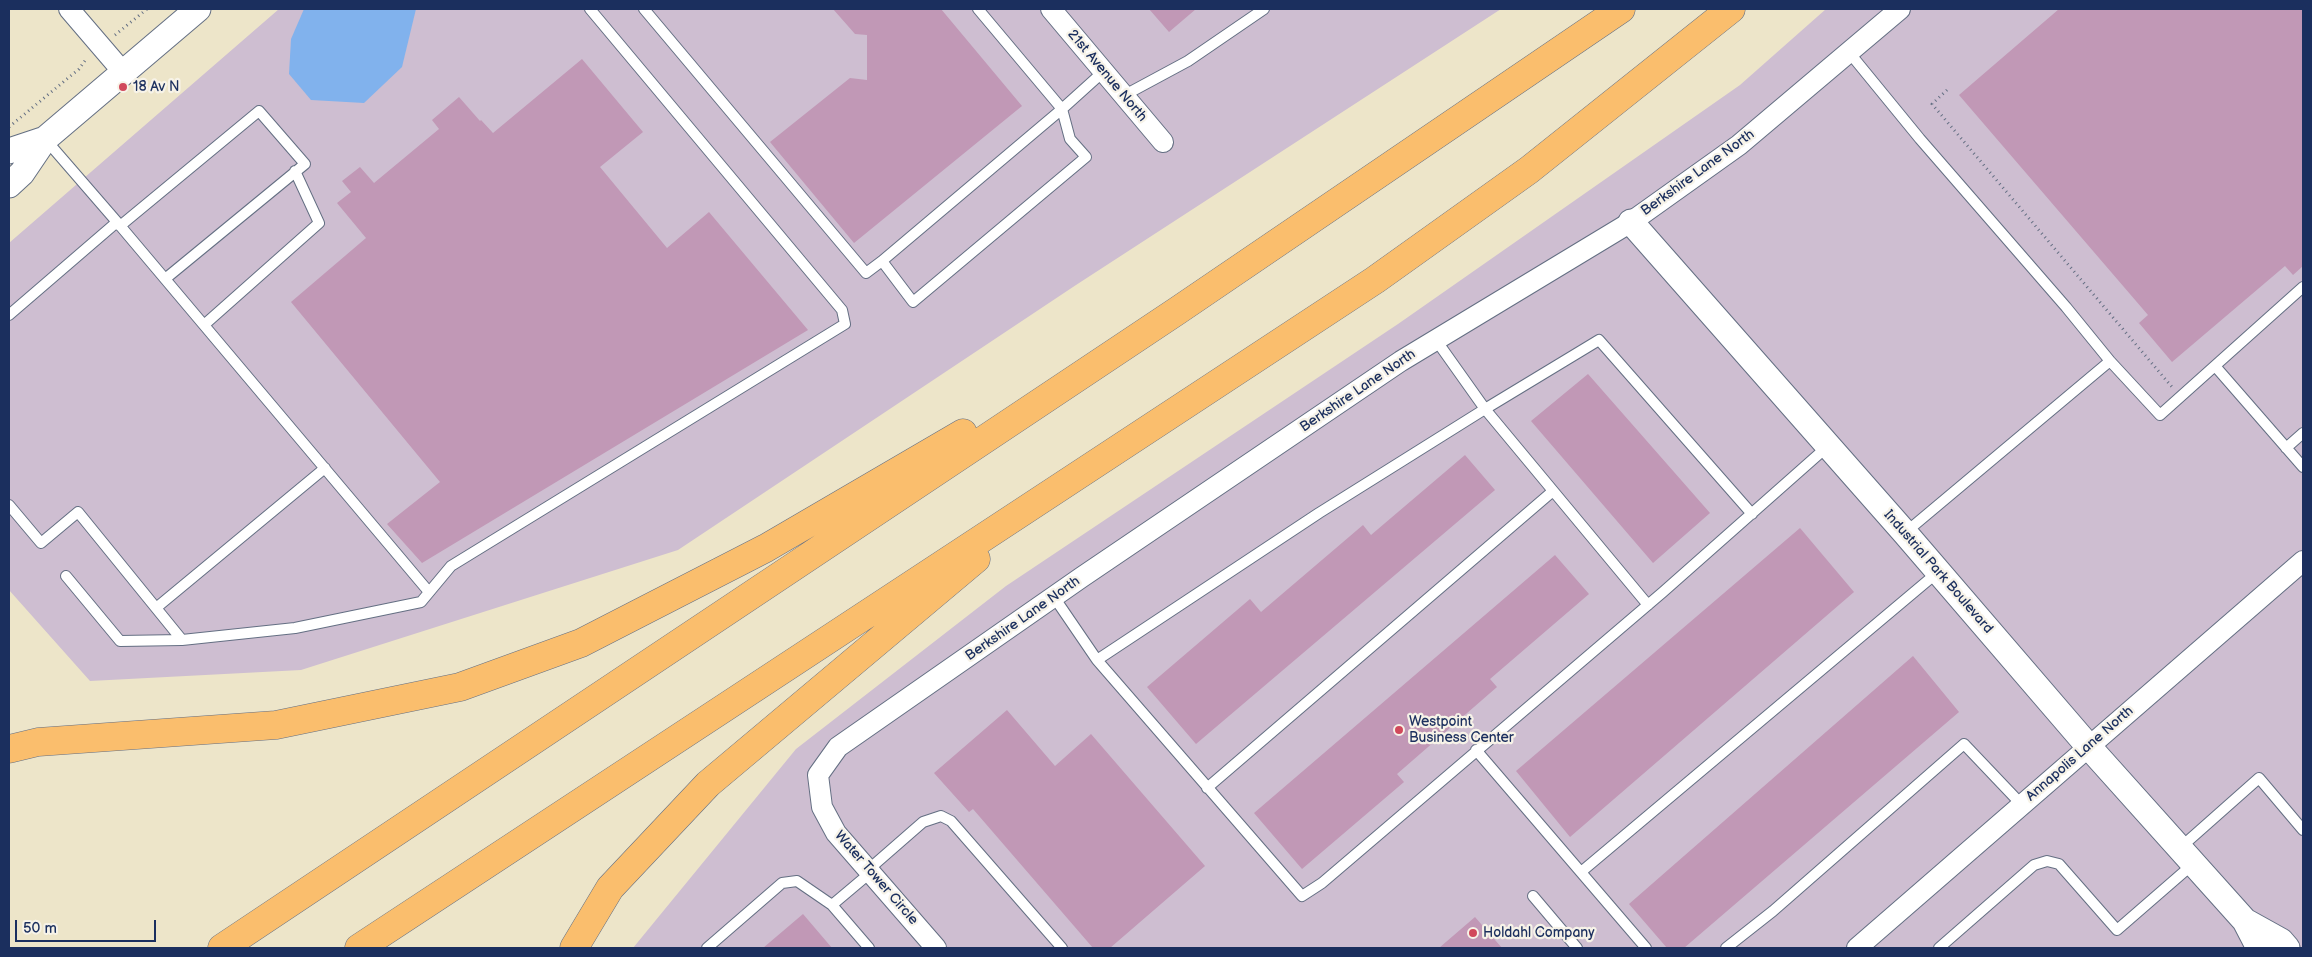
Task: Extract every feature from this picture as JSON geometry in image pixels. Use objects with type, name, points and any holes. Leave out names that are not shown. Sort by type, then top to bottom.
[{"type":"highway","points":[[222,948],[1017,417],[1621,9]]},
{"type":"highway","points":[[358,948],[1028,506],[1101,461],[1375,280],[1529,170],[1731,9]]},
{"type":"highway","points":[[9,749],[38,742],[276,725],[460,687],[581,642],[766,548],[960,434],[1017,417]]},
{"type":"highway","points":[[574,948],[610,888],[708,784],[970,563],[1101,461]]},
{"type":"street","points":[[68,9],[123,72]]},
{"type":"street","points":[[9,185],[22,173],[45,139],[198,9]]},
{"type":"street","name":"21st Avenue North","points":[[1051,9],[1163,142]]},
{"type":"street","name":"Berkshire Lane North","points":[[818,775],[838,747],[1054,597],[1401,361],[1631,222],[1739,145],[1900,9]]},
{"type":"street","points":[[9,151],[45,139]]},
{"type":"street","name":"Industrial Park Boulevard","points":[[1631,222],[1905,533],[2089,747],[2245,921],[2259,948]]},
{"type":"street","name":"Annapolis Lane North","points":[[1857,948],[2303,560]]},
{"type":"street","name":"Water Tower Circle","points":[[818,775],[822,807],[836,833],[936,948]]},
{"type":"street","name":"Industrial Park Boulevard","points":[[2245,921],[2281,941],[2287,948]]},
{"type":"lane","points":[[66,576],[120,641],[182,640],[296,628],[421,602],[451,566],[845,324],[842,310],[590,9]]},
{"type":"lane","points":[[644,9],[866,273],[1062,109],[1103,72]]},
{"type":"lane","points":[[882,261],[913,302],[1086,157],[1070,139],[1062,109],[978,9]]},
{"type":"lane","points":[[1123,96],[1188,61],[1264,9]]},
{"type":"lane","points":[[1848,51],[1949,173],[2066,307],[2110,362],[2160,415],[2303,287]]},
{"type":"lane","points":[[9,315],[259,111],[305,164],[165,279]]},
{"type":"lane","points":[[45,139],[429,592]]},
{"type":"lane","points":[[204,325],[319,223],[295,172]]},
{"type":"lane","points":[[1436,340],[1484,409],[1648,605]]},
{"type":"lane","points":[[1097,660],[1319,513],[1484,409],[1599,340],[1752,514]]},
{"type":"lane","points":[[1905,533],[2110,362]]},
{"type":"lane","points":[[2215,366],[2303,467]]},
{"type":"lane","points":[[2286,448],[2303,433]]},
{"type":"lane","points":[[1054,597],[1097,660],[1302,896],[1322,883],[1648,605],[1828,446]]},
{"type":"lane","points":[[156,608],[325,468]]},
{"type":"lane","points":[[1207,788],[1553,491]]},
{"type":"lane","points":[[9,505],[41,543],[78,512],[182,640]]},
{"type":"lane","points":[[1581,872],[1938,572]]},
{"type":"lane","points":[[1726,948],[1773,911],[1964,744],[2022,804]]},
{"type":"lane","points":[[1476,750],[1646,948]]},
{"type":"lane","points":[[1939,948],[2034,865],[2047,861],[2059,864],[2117,930],[2259,778],[2303,830]]},
{"type":"lane","points":[[832,906],[923,822],[941,816],[951,821],[1062,948]]},
{"type":"lane","points":[[707,948],[782,883],[797,881],[832,906],[869,948]]},
{"type":"lane","points":[[1533,896],[1577,948]]},
{"type":"path","points":[[9,127],[146,9]]},
{"type":"path","points":[[1947,90],[1932,104],[2181,397]]},
{"type":"shaded area","points":[[279,9],[1501,9],[1076,285],[678,550],[301,670],[90,681],[9,590],[9,243]]},
{"type":"shaded area","points":[[1826,9],[2303,9],[2303,948],[633,948],[796,749],[1006,586],[1398,324],[1740,85]]},
{"type":"water","points":[[304,9],[416,9],[402,67],[364,103],[311,100],[289,74],[291,39]]},
{"type":"building","points":[[833,9],[941,9],[1022,106],[854,243],[770,142],[850,78],[867,80],[867,35],[855,34]]},
{"type":"building","points":[[1149,9],[1196,9],[1169,32]]},
{"type":"building","points":[[2059,9],[2303,9],[2303,266],[2293,275],[2285,266],[2172,362],[2139,323],[2148,315],[1959,95]]},
{"type":"building","points":[[582,59],[643,132],[600,167],[667,248],[709,212],[808,330],[422,563],[387,524],[440,482],[291,302],[366,238],[337,203],[351,192],[342,181],[360,167],[374,183],[439,129],[432,120],[459,97],[493,133]]},
{"type":"building","points":[[1588,374],[1710,513],[1653,563],[1531,421]]},
{"type":"building","points":[[1465,455],[1495,490],[1196,744],[1147,687],[1250,599],[1261,612],[1363,525],[1371,535]]},
{"type":"building","points":[[1800,528],[1854,592],[1570,837],[1516,771]]},
{"type":"building","name":"Westpoint Business Center","points":[[1555,555],[1589,594],[1490,679],[1497,687],[1397,774],[1404,782],[1302,869],[1254,813]]},
{"type":"building","points":[[1913,656],[1959,712],[1684,948],[1667,948],[1629,904]]},
{"type":"building","points":[[1007,710],[1055,766],[1091,734],[1205,866],[1110,948],[1093,948],[973,809],[969,812],[934,773]]},
{"type":"building","points":[[803,914],[832,948],[763,948]]},
{"type":"building","name":"Holdahl Company","points":[[1475,917],[1502,948],[1439,948]]},
{"type":"place","name":"18 Av N","points":[[123,87]]},
{"type":"place","name":"Westpoint Business Center","points":[[1399,730]]},
{"type":"place","name":"Holdahl Company","points":[[1473,933]]}]
